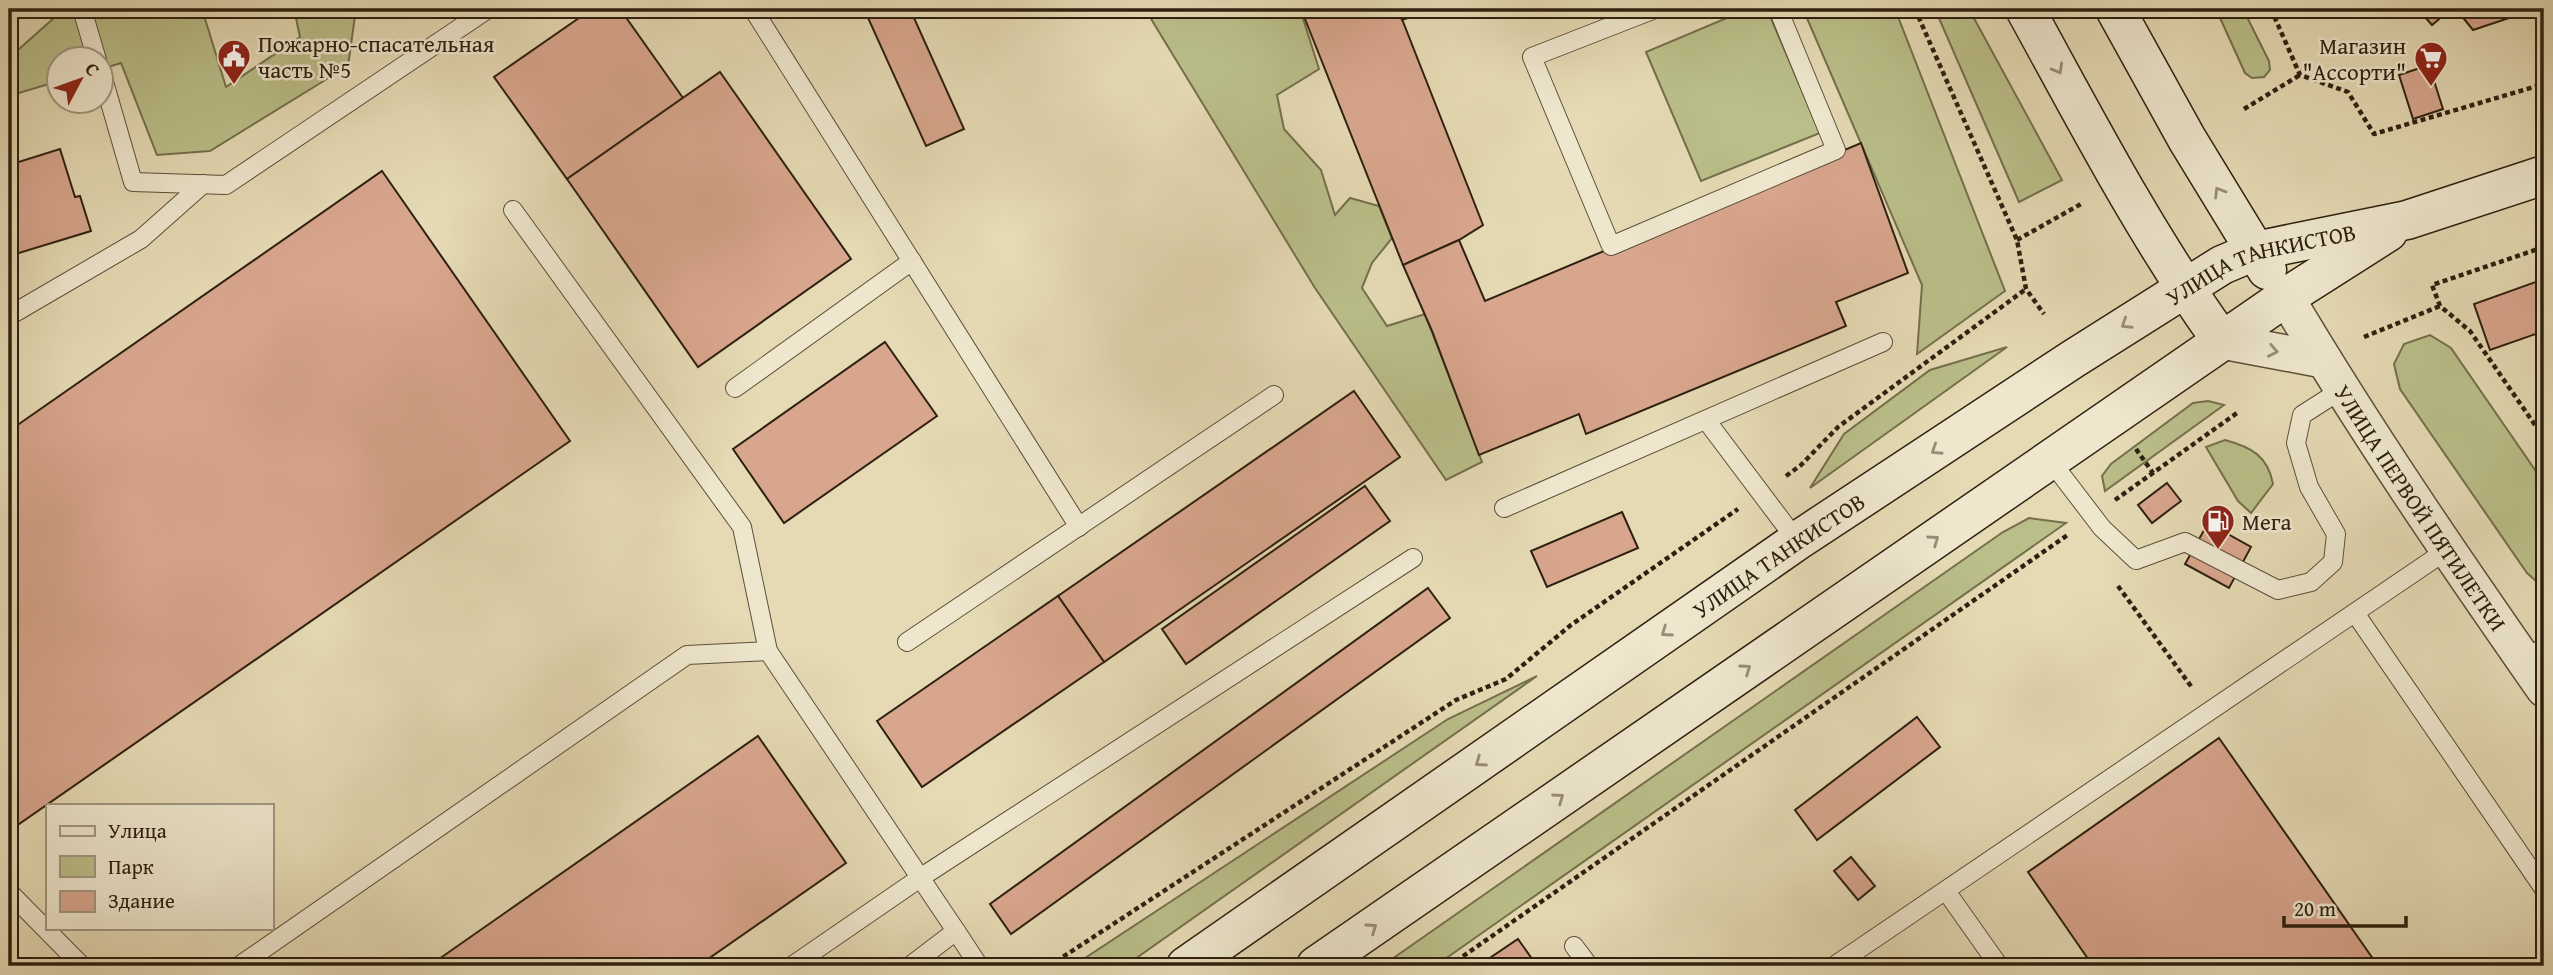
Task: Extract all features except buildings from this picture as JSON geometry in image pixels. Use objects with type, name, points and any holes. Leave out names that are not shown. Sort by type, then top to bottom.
[{"type":"main road","points":[[2025,9],[2119,182],[2183,288],[2222,341]]},
{"type":"main road","name":"УЛИЦА ПЕРВОЙ ПЯТИЛЕТКИ","points":[[2115,9],[2187,139],[2286,298]]},
{"type":"main road","name":"УЛИЦА ТАНКИСТОВ","points":[[1186,966],[1797,541],[2222,265],[2255,250],[2407,220],[2544,175]]},
{"type":"main road","name":"УЛИЦА ТАНКИСТОВ","points":[[1315,966],[2222,341],[2407,220]]},
{"type":"street","name":"УЛИЦА ПЕРВОЙ ПЯТИЛЕТКИ","points":[[2286,298],[2341,390],[2447,550],[2534,654],[2544,689]]},
{"type":"street","name":"УЛИЦА ПЕРВОЙ ПЯТИЛЕТКИ","points":[[2222,341],[2323,360]]},
{"type":"lane","points":[[82,9],[93,46]]},
{"type":"lane","points":[[114,116],[133,182],[226,185],[488,9]]},
{"type":"lane","points":[[753,9],[1079,527]]},
{"type":"lane","points":[[1655,9],[1532,57],[1611,246],[1836,150],[1778,9]]},
{"type":"lane","points":[[9,316],[141,239],[203,184]]},
{"type":"lane","points":[[513,210],[742,527],[768,651],[979,966]]},
{"type":"lane","points":[[735,388],[912,261]]},
{"type":"lane","points":[[1504,508],[1883,342]]},
{"type":"lane","points":[[2050,460],[2093,517],[2136,560],[2185,542],[2278,590],[2311,582],[2333,562],[2336,534],[2309,486],[2296,443],[2302,415],[2341,390]]},
{"type":"lane","points":[[907,642],[1274,395]]},
{"type":"lane","points":[[1706,420],[1797,541]]},
{"type":"lane","points":[[1834,966],[2447,550]]},
{"type":"lane","points":[[792,966],[920,878],[1413,558]]},
{"type":"lane","points":[[2355,613],[2544,889]]},
{"type":"lane","points":[[239,966],[687,655],[768,651]]},
{"type":"lane","points":[[1946,891],[1999,966]]},
{"type":"lane","points":[[9,892],[46,930]]},
{"type":"lane","points":[[46,930],[82,966]]},
{"type":"lane","points":[[910,966],[956,931]]},
{"type":"lane","points":[[1574,946],[1588,966]]},
{"type":"path","points":[[1915,9],[2017,240],[2026,289],[2044,314]]},
{"type":"path","points":[[2271,9],[2300,75],[2348,92],[2374,134],[2544,85]]},
{"type":"path","points":[[2244,109],[2300,75]]},
{"type":"path","points":[[2017,240],[2081,204]]},
{"type":"path","points":[[2544,247],[2432,285],[2440,306],[2470,331],[2544,438]]},
{"type":"path","points":[[1049,966],[1456,700],[1506,680],[1571,625],[1801,465],[1838,427],[2026,289]]},
{"type":"path","points":[[2364,337],[2440,306]]},
{"type":"path","points":[[1450,966],[2093,517],[2237,413]]},
{"type":"path","points":[[2132,443],[2153,473]]},
{"type":"path","points":[[2116,582],[2194,691]]},
{"type":"green space","points":[[64,9],[202,9],[226,87],[300,37],[294,9],[356,9],[348,66],[210,151],[157,155],[121,63],[116,65],[116,46],[46,46],[46,85],[9,96],[9,58]]},
{"type":"green space","points":[[1145,9],[1300,9],[1319,69],[1277,95],[1284,129],[1321,170],[1335,215],[1350,198],[1379,206],[1392,238],[1372,263],[1362,288],[1387,326],[1425,314],[1482,462],[1446,480],[1315,288]]},
{"type":"green space","points":[[1748,9],[1767,9],[1820,133],[1701,181],[1646,52]]},
{"type":"green space","points":[[1803,9],[1895,9],[2005,291],[1917,354],[1922,285]]},
{"type":"green space","points":[[1935,9],[1969,9],[2062,180],[2019,202]]},
{"type":"green space","points":[[2216,9],[2243,9],[2269,61],[2270,70],[2264,77],[2252,78],[2245,73]]},
{"type":"green space","points":[[2430,335],[2451,348],[2544,483],[2544,588],[2527,573],[2400,389],[2394,364],[2404,344]]},
{"type":"green space","points":[[2007,347],[1810,488],[1844,434],[1930,370]]},
{"type":"green space","points":[[2208,401],[2224,405],[2105,491],[2102,476],[2111,464],[2193,403]]},
{"type":"green space","points":[[2225,440],[2257,454],[2271,474],[2273,484],[2251,513],[2238,501],[2206,447]]},
{"type":"green space","points":[[2029,518],[2066,523],[1435,966],[1382,966],[2003,532]]},
{"type":"green space","points":[[1537,676],[1125,966],[1073,966],[1448,719]]},
{"type":"place","name":"Пожарно-спасательная часть №5","points":[[234,86]]},
{"type":"place","name":"Магазин \"Ассорти\"","points":[[2431,88]]},
{"type":"place","name":"Мега","points":[[2218,551]]}]
